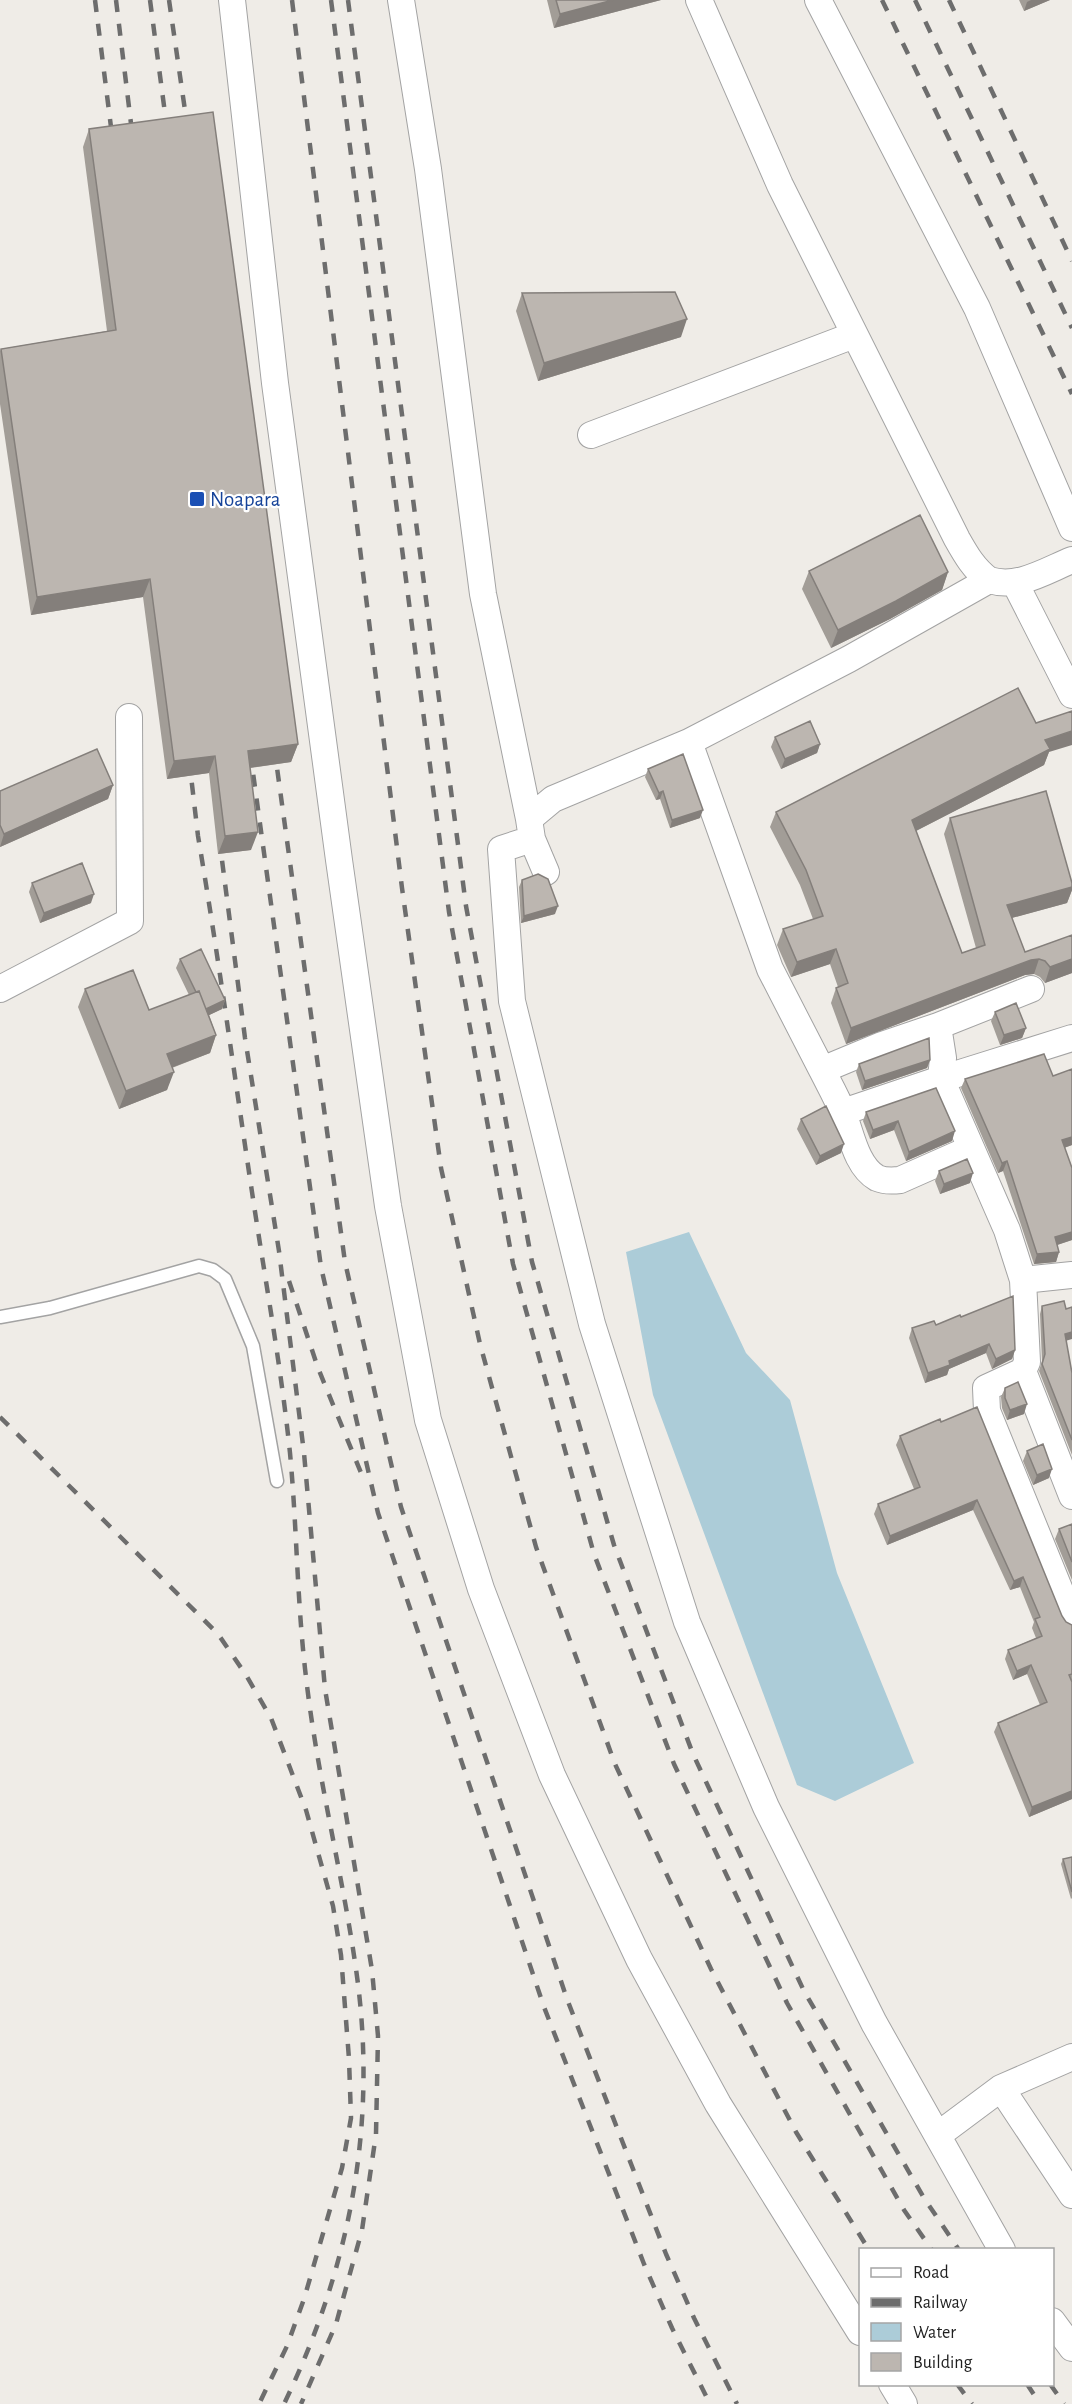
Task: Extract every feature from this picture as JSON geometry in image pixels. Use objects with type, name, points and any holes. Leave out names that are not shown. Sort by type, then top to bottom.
[{"type":"street","points":[[231,0],[275,383],[339,860],[388,1206],[428,1420],[481,1589],[552,1775],[639,1959],[718,2104],[859,2329]]},
{"type":"street","points":[[401,0],[428,169],[483,594],[531,829],[546,872]]},
{"type":"street","points":[[699,0],[780,185],[957,539],[973,566],[989,580],[1001,584],[1015,583],[1072,560]]},
{"type":"street","points":[[818,0],[977,308],[1072,528]]},
{"type":"street","points":[[591,435],[854,335]]},
{"type":"street","points":[[989,580],[849,659],[689,742],[553,800],[531,829],[501,849],[512,1001],[596,1335],[687,1622],[766,1808],[874,2023],[1001,2248]]},
{"type":"street","points":[[1015,583],[1072,695]]},
{"type":"street","points":[[0,989],[130,921],[129,717]]},
{"type":"street","points":[[689,742],[770,969],[843,1112],[860,1158],[871,1173],[879,1179],[890,1181],[900,1180],[970,1149]]},
{"type":"street","points":[[822,1070],[1031,989]]},
{"type":"street","points":[[938,1026],[943,1058],[941,1079],[1007,1230],[1023,1280],[1027,1362],[1023,1371],[986,1388],[987,1411],[1072,1620]]},
{"type":"street","points":[[843,1112],[1072,1038]]},
{"type":"street","points":[[1023,1280],[1072,1275]]},
{"type":"street","points":[[1023,1371],[1072,1496]]},
{"type":"street","points":[[938,2135],[1001,2088],[1072,2057]]},
{"type":"street","points":[[1001,2088],[1072,2195]]},
{"type":"street","points":[[1054,2322],[1072,2348]]},
{"type":"street","points":[[893,2386],[904,2404]]},
{"type":"lane","points":[[0,1317],[50,1308],[199,1266],[213,1270],[225,1279],[253,1346],[277,1481]]},
{"type":"water","points":[[689,1232],[746,1353],[790,1400],[837,1573],[914,1763],[835,1801],[797,1785],[653,1395],[626,1252]]},
{"type":"building","points":[[556,0],[613,0],[560,14]]},
{"type":"building","name":"Noapara","points":[[213,112],[298,744],[248,751],[258,832],[225,836],[215,756],[174,761],[150,579],[37,597],[1,349],[116,330],[89,129]]},
{"type":"building","points":[[675,292],[687,319],[544,363],[522,293]]},
{"type":"building","points":[[920,515],[948,572],[838,630],[809,571]]},
{"type":"building","points":[[1018,688],[1036,723],[1072,711],[1072,731],[1045,740],[1050,749],[912,820],[962,953],[985,945],[950,818],[1046,791],[1072,887],[1007,905],[1025,952],[1072,935],[1072,959],[1050,967],[1045,961],[1031,960],[851,1028],[836,988],[848,983],[836,949],[797,962],[783,929],[823,916],[806,870],[776,812]]},
{"type":"building","points":[[810,721],[820,744],[785,759],[775,737]]},
{"type":"building","points":[[97,749],[113,785],[4,834],[0,825],[0,791]]},
{"type":"building","points":[[683,754],[703,810],[672,820],[663,791],[659,793],[648,769]]},
{"type":"building","points":[[82,863],[94,894],[44,913],[32,883]]},
{"type":"building","points":[[538,874],[548,879],[558,906],[524,916],[522,880]]},
{"type":"building","points":[[201,949],[225,1000],[206,1009],[199,991],[196,992],[180,959]]},
{"type":"building","points":[[133,970],[149,1010],[199,991],[216,1035],[167,1054],[174,1072],[126,1091],[85,989]]},
{"type":"building","points":[[1016,1003],[1026,1028],[1004,1035],[995,1012]]},
{"type":"building","points":[[929,1038],[930,1060],[865,1081],[859,1064]]},
{"type":"building","points":[[1044,1054],[1053,1076],[1072,1069],[1072,1137],[1062,1140],[1072,1168],[1072,1232],[1055,1237],[1059,1252],[1037,1254],[1007,1161],[1002,1163],[965,1079]]},
{"type":"building","points":[[936,1088],[955,1131],[909,1152],[898,1121],[873,1130],[866,1112]]},
{"type":"building","points":[[826,1106],[844,1144],[820,1156],[801,1119]]},
{"type":"building","points":[[967,1159],[973,1173],[944,1184],[939,1171]]},
{"type":"building","points":[[1013,1296],[1015,1350],[996,1359],[989,1344],[949,1361],[950,1365],[928,1373],[912,1328],[934,1321],[936,1325]]},
{"type":"building","points":[[1064,1301],[1066,1309],[1072,1307],[1072,1332],[1065,1334],[1072,1373],[1072,1440],[1042,1364],[1045,1354],[1042,1306]]},
{"type":"building","points":[[1018,1382],[1027,1404],[1010,1410],[1005,1398],[1005,1388]]},
{"type":"building","points":[[977,1407],[1062,1616],[1072,1625],[1072,1674],[1069,1675],[1072,1682],[1072,1791],[1032,1807],[998,1723],[1047,1702],[1031,1665],[1017,1671],[1008,1650],[1042,1636],[1035,1619],[1040,1617],[1023,1577],[1014,1581],[977,1500],[890,1536],[878,1504],[920,1487],[900,1436],[940,1419],[941,1422]]},
{"type":"building","points":[[1043,1444],[1052,1469],[1037,1475],[1027,1451]]},
{"type":"building","points":[[1072,1524],[1072,1562],[1059,1529]]},
{"type":"building","points":[[1072,1857],[1072,1892],[1063,1859]]},
{"type":"railway","points":[[95,0],[113,143]]},
{"type":"railway","points":[[116,0],[133,140]]},
{"type":"railway","points":[[150,0],[168,136]]},
{"type":"railway","points":[[169,0],[188,131]]},
{"type":"railway","points":[[292,0],[402,888],[441,1168],[480,1344],[536,1547],[615,1764],[711,1969],[796,2132],[868,2248]]},
{"type":"railway","points":[[331,0],[449,912],[513,1264],[594,1554],[674,1764],[787,2003],[904,2210],[931,2248]]},
{"type":"railway","points":[[348,0],[466,906],[532,1262],[614,1545],[693,1754],[804,1991],[924,2198],[958,2248]]},
{"type":"railway","points":[[882,0],[1072,394]]},
{"type":"railway","points":[[915,0],[1072,328]]},
{"type":"railway","points":[[949,0],[1072,261]]},
{"type":"railway","points":[[274,746],[345,1262],[401,1507],[567,1999],[666,2254],[694,2318],[737,2404]]},
{"type":"railway","points":[[250,751],[321,1267],[378,1513],[544,2007],[644,2264],[672,2328],[710,2404]]},
{"type":"railway","points":[[189,759],[198,836],[286,1420],[301,1621],[311,1714],[350,1932],[362,2026],[361,2137],[342,2246],[327,2299],[284,2404]]},
{"type":"railway","points":[[219,837],[245,1038],[279,1251],[304,1453],[325,1689],[372,1970],[378,2036],[376,2134],[362,2230],[336,2324],[301,2404]]},
{"type":"railway","points":[[289,1281],[318,1368],[364,1480]]},
{"type":"railway","points":[[0,1417],[218,1634],[246,1675],[271,1718],[306,1810],[333,1906],[341,1955],[351,2118],[342,2168],[304,2299],[287,2346],[259,2404]]},
{"type":"railway","points":[[958,2386],[972,2404]]},
{"type":"railway","points":[[1028,2386],[1040,2404]]},
{"type":"railway","points":[[1051,2386],[1064,2404]]},
{"type":"place","name":"Noapara","points":[[197,499]]}]
